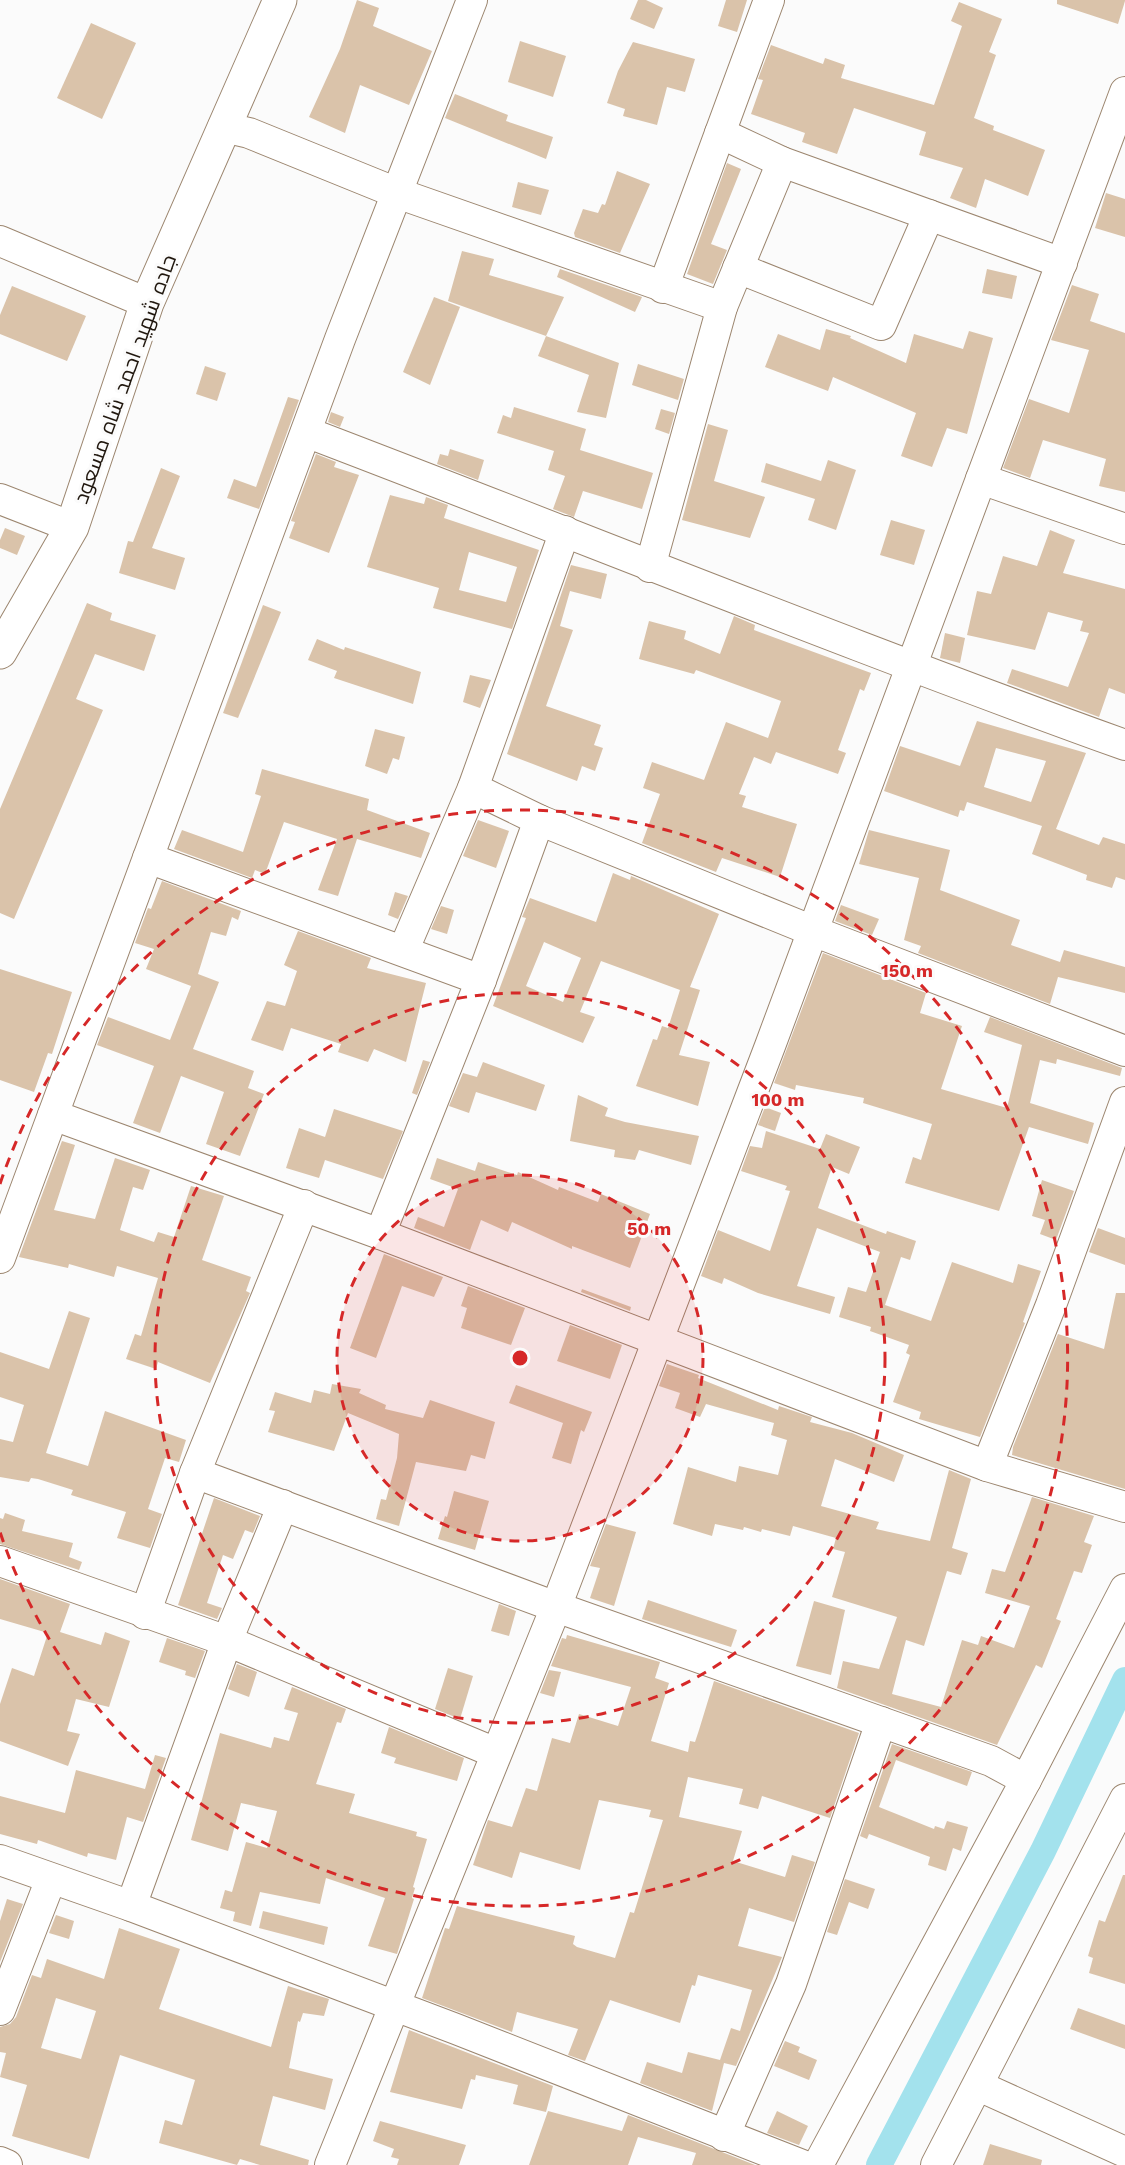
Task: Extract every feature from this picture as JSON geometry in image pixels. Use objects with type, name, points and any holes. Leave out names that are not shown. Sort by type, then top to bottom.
[{"type":"main road","name":"جاده شهيد احمد شاه مسعود","points":[[0,652],[72,527],[147,303],[280,0]]},
{"type":"street","points":[[0,1258],[306,432],[472,0]]},
{"type":"street","points":[[663,288],[769,0]]},
{"type":"street","points":[[330,2165],[556,1607],[813,931],[1062,263],[1118,133],[1125,92]]},
{"type":"street","points":[[223,127],[249,133],[397,193],[722,307]]},
{"type":"street","points":[[720,133],[782,162],[1062,263]]},
{"type":"street","points":[[650,567],[722,307],[782,162]]},
{"type":"street","points":[[738,268],[881,325],[929,215]]},
{"type":"street","points":[[0,241],[147,303]]},
{"type":"street","points":[[306,432],[565,531],[650,567],[820,630],[911,668],[1125,745]]},
{"type":"street","points":[[981,479],[1125,529]]},
{"type":"street","points":[[0,499],[72,527]]},
{"type":"street","points":[[404,949],[473,788],[565,531]]},
{"type":"street","points":[[473,788],[539,820],[813,931],[1125,1052]]},
{"type":"street","points":[[380,1234],[481,980],[539,820]]},
{"type":"street","points":[[148,858],[404,949],[481,980]]},
{"type":"street","points":[[987,1466],[1051,1305],[1125,1101]]},
{"type":"street","points":[[53,1115],[304,1205],[987,1466],[1125,1507]]},
{"type":"street","points":[[145,1614],[195,1473],[304,1205]]},
{"type":"street","points":[[195,1473],[556,1607],[991,1761],[1026,1780]]},
{"type":"street","points":[[130,1906],[227,1641],[283,1505]]},
{"type":"street","points":[[0,1561],[227,1641],[496,1753]]},
{"type":"street","points":[[818,2165],[1026,1780],[1125,1589]]},
{"type":"street","points":[[724,2136],[791,1984],[881,1722]]},
{"type":"street","points":[[936,2165],[979,2086],[1125,1799]]},
{"type":"street","points":[[0,1860],[130,1906],[801,2165]]},
{"type":"street","points":[[0,2010],[51,1879]]},
{"type":"street","points":[[979,2086],[1125,2152]]},
{"type":"street","points":[[0,2162],[7,2165]]},
{"type":"building","points":[[357,0],[379,8],[373,26],[432,51],[409,105],[360,85],[345,133],[309,117],[340,49]]},
{"type":"building","points":[[638,0],[646,0],[663,8],[654,29],[630,19]]},
{"type":"building","points":[[726,0],[747,0],[737,32],[718,26]]},
{"type":"building","points":[[1057,0],[1125,1],[1118,24],[1057,4]]},
{"type":"building","points":[[959,2],[1002,19],[989,52],[996,55],[974,118],[994,126],[993,130],[1045,150],[1028,196],[985,179],[976,208],[950,198],[963,168],[919,155],[926,132],[854,108],[837,154],[802,142],[805,133],[751,114],[763,80],[758,79],[771,45],[823,64],[825,58],[845,65],[841,78],[934,105],[962,26],[951,21]]},
{"type":"building","points":[[91,23],[136,43],[102,119],[57,98]]},
{"type":"building","points":[[520,41],[566,56],[553,97],[508,82]]},
{"type":"building","points":[[633,42],[695,59],[685,92],[667,87],[657,125],[623,116],[625,109],[607,103],[618,71]]},
{"type":"building","points":[[455,94],[508,115],[506,121],[553,137],[546,159],[445,118]]},
{"type":"building","points":[[727,163],[741,169],[711,244],[727,250],[713,284],[687,274]]},
{"type":"building","points":[[617,171],[650,184],[620,253],[575,237],[574,233],[583,209],[598,213],[602,204],[605,205]]},
{"type":"building","points":[[518,182],[549,190],[541,215],[512,207]]},
{"type":"building","points":[[1106,193],[1125,199],[1125,237],[1095,228]]},
{"type":"building","points":[[462,251],[494,259],[489,275],[564,297],[546,336],[448,301]]},
{"type":"building","points":[[560,269],[642,297],[635,312],[557,277]]},
{"type":"building","points":[[987,269],[1017,276],[1012,299],[982,293]]},
{"type":"building","points":[[1072,285],[1099,294],[1090,321],[1125,333],[1125,492],[1099,486],[1106,459],[1043,440],[1030,478],[1003,468],[1029,399],[1069,413],[1089,350],[1051,340]]},
{"type":"building","points":[[12,286],[86,316],[67,361],[0,334],[0,315]]},
{"type":"building","points":[[434,297],[460,307],[430,385],[403,372]]},
{"type":"building","points":[[826,329],[851,336],[850,338],[906,363],[914,334],[963,349],[969,331],[993,338],[967,434],[947,428],[932,467],[901,456],[916,413],[833,377],[828,391],[765,367],[778,334],[820,350]]},
{"type":"building","points":[[546,336],[619,363],[606,418],[577,412],[589,375],[538,356]]},
{"type":"building","points":[[638,364],[684,379],[678,400],[632,385]]},
{"type":"building","points":[[205,366],[226,373],[217,401],[196,394]]},
{"type":"building","points":[[288,397],[299,400],[259,509],[227,498],[234,479],[256,487]]},
{"type":"building","points":[[514,407],[586,429],[580,450],[653,473],[642,509],[583,491],[574,517],[553,509],[565,476],[548,470],[554,451],[497,433],[503,415],[511,418]]},
{"type":"building","points":[[661,409],[675,413],[669,434],[655,429]]},
{"type":"building","points":[[331,412],[344,417],[340,427],[328,422]]},
{"type":"building","points":[[708,424],[728,430],[714,481],[765,497],[750,538],[682,520]]},
{"type":"building","points":[[450,449],[484,460],[478,480],[437,464],[440,454],[448,456]]},
{"type":"building","points":[[316,454],[336,462],[334,467],[359,475],[329,553],[289,538],[295,522],[291,521]]},
{"type":"building","points":[[828,460],[856,470],[836,530],[808,520],[815,499],[761,482],[766,463],[821,481]]},
{"type":"building","points":[[161,468],[180,476],[152,548],[185,558],[175,590],[119,573],[128,541],[133,542]]},
{"type":"building","points":[[390,495],[424,504],[426,497],[448,505],[444,518],[539,550],[512,629],[433,608],[439,588],[367,567]],"holes":[[[469,552],[517,567],[506,602],[459,590]]]},
{"type":"building","points":[[891,520],[925,530],[914,565],[880,555]]},
{"type":"building","points":[[5,528],[25,536],[17,555],[0,548],[0,540]]},
{"type":"building","points":[[1050,530],[1075,540],[1063,573],[1125,589],[1125,694],[1109,688],[1099,717],[1007,683],[1012,669],[1068,687],[1089,633],[1080,631],[1083,621],[1048,612],[1035,650],[967,635],[977,591],[991,594],[1003,556],[1037,566]]},
{"type":"building","points":[[571,565],[607,574],[601,599],[570,591],[560,626],[573,630],[546,706],[601,725],[594,745],[603,748],[595,771],[582,766],[577,781],[507,754]]},
{"type":"building","points":[[87,603],[112,613],[110,620],[156,635],[144,671],[95,654],[76,699],[103,710],[14,919],[0,913],[0,809]]},
{"type":"building","points":[[263,605],[281,612],[238,718],[223,713]]},
{"type":"building","points":[[734,616],[755,625],[754,630],[871,673],[864,691],[860,689],[838,750],[846,753],[838,774],[776,752],[771,764],[754,757],[739,794],[746,796],[742,807],[797,824],[780,877],[722,858],[716,872],[642,843],[660,794],[643,788],[652,762],[704,780],[726,722],[768,738],[781,701],[696,670],[694,674],[639,659],[649,621],[686,631],[684,639],[720,654]]},
{"type":"building","points":[[945,633],[965,638],[960,663],[940,658]]},
{"type":"building","points":[[317,639],[344,650],[345,647],[421,672],[413,704],[334,678],[337,671],[308,660]]},
{"type":"building","points":[[470,675],[491,680],[480,708],[463,702]]},
{"type":"building","points":[[977,721],[1086,753],[1056,829],[1099,845],[1103,837],[1125,844],[1125,880],[1116,877],[1112,888],[1086,880],[1087,875],[1032,854],[1042,826],[967,802],[964,811],[960,810],[958,817],[884,791],[900,746],[960,766]],"holes":[[[996,748],[1046,761],[1031,802],[984,787]]]},
{"type":"building","points":[[375,729],[405,737],[399,760],[393,758],[387,774],[365,766]]},
{"type":"building","points":[[262,769],[369,799],[367,810],[430,833],[421,858],[357,839],[338,896],[318,890],[337,839],[284,822],[265,874],[255,870],[252,878],[174,849],[182,830],[243,852],[261,796],[255,794]]},
{"type":"building","points":[[478,820],[509,831],[496,868],[463,856]]},
{"type":"building","points":[[869,830],[950,850],[940,890],[1020,920],[1011,945],[1060,962],[1064,950],[1125,967],[1125,993],[1058,977],[1050,1004],[918,953],[921,946],[904,940],[919,878],[859,864]]},
{"type":"building","points":[[613,873],[630,880],[631,876],[719,914],[690,987],[700,990],[679,1055],[710,1062],[698,1106],[636,1086],[653,1039],[657,1040],[662,1026],[668,1028],[680,990],[601,961],[580,1012],[595,1017],[583,1043],[493,1006],[526,918],[522,917],[530,898],[596,922]],"holes":[[[544,942],[581,958],[563,1002],[526,986]]]},
{"type":"building","points":[[162,881],[241,911],[238,920],[232,917],[226,936],[211,932],[198,974],[219,982],[193,1049],[254,1071],[248,1088],[264,1094],[240,1156],[206,1144],[224,1092],[181,1076],[160,1133],[133,1123],[154,1066],[97,1045],[108,1017],[170,1040],[191,986],[146,969],[154,949],[135,943],[148,908],[151,909]]},
{"type":"building","points":[[395,892],[408,896],[398,919],[388,915]]},
{"type":"building","points":[[841,905],[879,919],[872,935],[835,921]]},
{"type":"building","points":[[441,906],[454,910],[447,934],[431,929]]},
{"type":"building","points":[[298,931],[371,958],[367,968],[426,983],[406,1062],[374,1049],[368,1062],[338,1052],[341,1044],[291,1028],[283,1051],[251,1040],[267,1001],[285,1006],[297,971],[284,965]]},
{"type":"building","points":[[823,953],[926,993],[920,1013],[962,1026],[941,1089],[1007,1108],[1022,1045],[984,1032],[990,1017],[1122,1068],[1120,1076],[1057,1059],[1056,1064],[1040,1060],[1030,1103],[1094,1123],[1088,1144],[1029,1127],[999,1211],[905,1183],[913,1157],[921,1160],[932,1124],[863,1103],[864,1098],[796,1085],[795,1090],[774,1083]]},
{"type":"building","points":[[0,969],[72,992],[52,1054],[48,1053],[34,1092],[0,1080]]},
{"type":"building","points":[[423,1060],[430,1062],[417,1095],[412,1093]]},
{"type":"building","points":[[483,1062],[545,1085],[536,1111],[476,1092],[469,1113],[449,1106],[463,1073],[477,1077]]},
{"type":"building","points":[[578,1095],[608,1108],[605,1116],[699,1136],[691,1165],[639,1150],[635,1160],[614,1157],[615,1150],[570,1141]]},
{"type":"building","points":[[765,1107],[781,1113],[775,1131],[758,1125]]},
{"type":"building","points":[[334,1109],[403,1131],[383,1179],[325,1160],[319,1178],[286,1168],[299,1128],[325,1137]]},
{"type":"building","points":[[766,1131],[820,1149],[826,1134],[860,1147],[849,1174],[832,1167],[818,1208],[886,1234],[887,1231],[916,1241],[910,1260],[901,1257],[885,1305],[931,1321],[952,1262],[1013,1283],[1018,1264],[1041,1271],[1023,1322],[1025,1323],[980,1437],[919,1419],[921,1412],[893,1402],[910,1355],[906,1353],[909,1345],[870,1331],[871,1327],[839,1317],[848,1287],[866,1292],[880,1252],[817,1228],[797,1286],[835,1297],[830,1314],[758,1293],[724,1278],[722,1284],[701,1276],[718,1230],[770,1251],[790,1191],[785,1190],[787,1186],[741,1171],[750,1146],[762,1148]]},
{"type":"building","points":[[62,1141],[75,1145],[54,1210],[95,1219],[115,1158],[150,1170],[143,1190],[133,1187],[120,1230],[154,1242],[158,1232],[174,1237],[191,1186],[224,1196],[202,1260],[251,1277],[246,1291],[250,1293],[210,1383],[158,1362],[156,1369],[126,1359],[135,1334],[141,1336],[158,1278],[117,1266],[114,1277],[69,1264],[68,1268],[19,1257]]},
{"type":"building","points":[[437,1158],[475,1171],[478,1162],[517,1175],[518,1172],[558,1190],[559,1187],[598,1202],[601,1194],[650,1214],[630,1268],[572,1246],[572,1249],[512,1222],[508,1232],[481,1220],[470,1250],[414,1228],[418,1217],[444,1227],[458,1189],[430,1179]]},
{"type":"building","points":[[1042,1180],[1074,1191],[1056,1240],[1040,1234],[1045,1220],[1032,1216]]},
{"type":"building","points":[[1098,1228],[1125,1238],[1125,1265],[1089,1252]]},
{"type":"building","points":[[384,1254],[443,1277],[434,1297],[402,1286],[376,1358],[350,1348]]},
{"type":"building","points":[[468,1286],[525,1308],[511,1345],[461,1328],[467,1308],[461,1306]]},
{"type":"building","points":[[582,1289],[631,1307],[630,1311],[581,1292]]},
{"type":"building","points":[[1116,1293],[1125,1293],[1125,1489],[1012,1455],[1013,1447],[1058,1334],[1104,1349]]},
{"type":"building","points":[[69,1311],[90,1318],[46,1453],[88,1466],[105,1411],[186,1440],[179,1462],[165,1458],[148,1509],[162,1514],[150,1548],[117,1538],[126,1512],[71,1495],[73,1490],[38,1479],[31,1478],[29,1482],[0,1477],[0,1439],[13,1442],[24,1405],[0,1397],[0,1352],[49,1369]]},
{"type":"building","points":[[570,1325],[622,1345],[610,1379],[557,1361]]},
{"type":"building","points":[[667,1364],[699,1375],[698,1378],[778,1410],[779,1406],[812,1417],[810,1422],[852,1433],[904,1455],[894,1482],[835,1459],[821,1506],[879,1522],[876,1529],[930,1541],[949,1470],[971,1479],[952,1548],[968,1553],[961,1575],[947,1571],[924,1646],[906,1640],[892,1694],[941,1707],[962,1640],[978,1645],[981,1636],[1014,1648],[1030,1606],[985,1593],[992,1569],[1005,1572],[1032,1497],[1094,1516],[1084,1542],[1092,1545],[1082,1573],[1074,1571],[1056,1619],[1061,1621],[1042,1668],[1036,1665],[997,1745],[837,1688],[843,1661],[879,1669],[897,1617],[832,1597],[845,1552],[833,1549],[836,1538],[793,1526],[790,1536],[762,1529],[761,1532],[744,1527],[743,1530],[715,1524],[712,1536],[673,1524],[688,1467],[736,1482],[739,1466],[778,1475],[787,1440],[771,1435],[774,1423],[706,1404],[700,1417],[675,1408],[680,1393],[659,1386]]},
{"type":"building","points":[[332,1384],[361,1389],[359,1393],[386,1405],[385,1409],[423,1418],[430,1400],[495,1422],[485,1459],[471,1455],[466,1471],[416,1462],[399,1526],[376,1519],[381,1499],[386,1500],[397,1458],[399,1434],[348,1413],[334,1451],[268,1432],[275,1411],[269,1410],[275,1392],[311,1403],[314,1390],[330,1394]]},
{"type":"building","points":[[516,1385],[592,1412],[584,1432],[581,1430],[571,1464],[552,1458],[563,1423],[509,1403]]},
{"type":"building","points":[[454,1491],[489,1501],[475,1550],[438,1539]]},
{"type":"building","points":[[214,1498],[260,1516],[253,1533],[245,1530],[233,1559],[223,1555],[207,1603],[222,1608],[217,1619],[178,1605]]},
{"type":"building","points":[[5,1513],[25,1520],[22,1531],[73,1543],[69,1557],[82,1562],[79,1570],[0,1544],[0,1518],[3,1519]]},
{"type":"building","points":[[606,1524],[636,1532],[614,1606],[590,1598],[600,1568],[590,1566]]},
{"type":"building","points":[[0,1579],[70,1604],[60,1632],[101,1645],[105,1632],[130,1641],[109,1707],[76,1699],[67,1731],[80,1734],[68,1766],[0,1741],[0,1704],[12,1668],[34,1676],[48,1633],[0,1619]]},
{"type":"building","points":[[648,1600],[737,1630],[731,1647],[642,1619]]},
{"type":"building","points":[[814,1601],[845,1610],[831,1675],[796,1666]]},
{"type":"building","points":[[499,1604],[516,1611],[509,1636],[491,1631]]},
{"type":"building","points":[[567,1635],[660,1662],[655,1678],[669,1683],[651,1741],[688,1752],[690,1741],[695,1742],[714,1681],[859,1733],[830,1818],[762,1796],[758,1809],[739,1804],[743,1789],[688,1777],[679,1817],[742,1831],[733,1861],[785,1877],[792,1855],[815,1862],[794,1922],[749,1908],[738,1946],[782,1957],[736,2066],[724,2063],[712,2111],[640,2083],[647,2062],[682,2073],[688,2052],[720,2060],[731,2028],[740,2031],[752,1990],[698,1975],[695,1986],[692,1985],[680,2023],[610,2000],[585,2061],[568,2055],[578,2029],[517,2012],[512,2032],[422,1998],[445,1928],[449,1929],[457,1906],[575,1936],[573,1944],[577,1947],[615,1958],[630,1912],[634,1913],[663,1820],[649,1817],[651,1810],[599,1800],[580,1870],[520,1852],[512,1878],[473,1865],[488,1820],[512,1827],[526,1788],[537,1791],[552,1738],[570,1743],[579,1714],[618,1726],[631,1687],[551,1666],[562,1638],[566,1639]]},
{"type":"building","points":[[167,1638],[205,1651],[195,1678],[185,1675],[186,1671],[159,1662]]},
{"type":"building","points":[[237,1664],[257,1672],[249,1697],[228,1689]]},
{"type":"building","points":[[448,1668],[473,1676],[460,1719],[435,1709]]},
{"type":"building","points":[[549,1670],[561,1672],[554,1697],[540,1693]]},
{"type":"building","points":[[292,1687],[346,1709],[341,1723],[337,1722],[316,1784],[355,1794],[349,1813],[417,1832],[416,1836],[427,1839],[413,1887],[415,1888],[412,1898],[414,1899],[397,1954],[368,1946],[385,1898],[326,1878],[320,1904],[260,1892],[251,1926],[233,1921],[235,1912],[220,1908],[225,1890],[232,1892],[246,1842],[267,1848],[277,1811],[241,1803],[228,1851],[191,1840],[220,1733],[271,1748],[274,1737],[289,1741],[298,1713],[284,1709]]},
{"type":"building","points":[[389,1727],[464,1758],[457,1781],[394,1763],[396,1758],[381,1753]]},
{"type":"building","points":[[892,1744],[972,1772],[967,1786],[896,1760],[879,1807],[934,1829],[935,1826],[944,1829],[947,1821],[968,1827],[961,1851],[953,1848],[946,1871],[928,1865],[930,1857],[869,1834],[867,1839],[860,1836]]},
{"type":"building","points":[[155,1755],[166,1758],[143,1822],[127,1817],[116,1860],[88,1853],[87,1857],[38,1840],[37,1844],[0,1834],[0,1796],[65,1813],[76,1770],[145,1789]]},
{"type":"building","points":[[1123,1875],[1125,1875],[1125,1984],[1089,1973],[1093,1958],[1088,1956],[1099,1920],[1105,1922]]},
{"type":"building","points":[[845,1879],[875,1889],[868,1909],[849,1902],[837,1935],[827,1932]]},
{"type":"building","points":[[7,1899],[23,1904],[0,1962],[0,1921]]},
{"type":"building","points":[[263,1911],[328,1927],[324,1945],[259,1928]]},
{"type":"building","points":[[56,1915],[74,1921],[69,1939],[49,1933]]},
{"type":"building","points":[[119,1928],[180,1949],[159,2009],[271,2047],[288,1986],[329,1999],[324,2016],[303,2013],[300,2022],[298,2021],[289,2068],[333,2079],[325,2110],[273,2096],[260,2145],[309,2160],[308,2165],[260,2165],[240,2159],[237,2165],[159,2143],[165,2120],[182,2125],[195,2080],[120,2055],[89,2159],[12,2136],[27,2085],[0,2077],[6,2053],[0,2052],[0,2027],[10,2024],[16,2017],[32,1975],[41,1978],[47,1959],[104,1979]],"holes":[[[56,1998],[96,2011],[81,2059],[41,2048]]]},
{"type":"building","points":[[1078,2008],[1125,2025],[1125,2049],[1070,2029]]},
{"type":"building","points":[[409,2030],[553,2086],[546,2112],[513,2104],[518,2085],[476,2075],[475,2080],[471,2079],[462,2109],[390,2092]]},
{"type":"building","points":[[785,2041],[800,2047],[798,2052],[817,2060],[809,2080],[774,2066]]},
{"type":"building","points":[[548,2111],[622,2131],[628,2115],[755,2165],[692,2165],[696,2153],[638,2137],[628,2165],[529,2165]]},
{"type":"building","points":[[777,2111],[808,2126],[799,2145],[767,2133]]},
{"type":"building","points":[[380,2121],[466,2145],[459,2165],[397,2165],[399,2159],[391,2157],[394,2149],[373,2141]]},
{"type":"building","points":[[990,2144],[1042,2160],[1041,2165],[983,2165]]},
{"type":"waterway","points":[[879,2165],[1043,1851],[1125,1680]]}]
